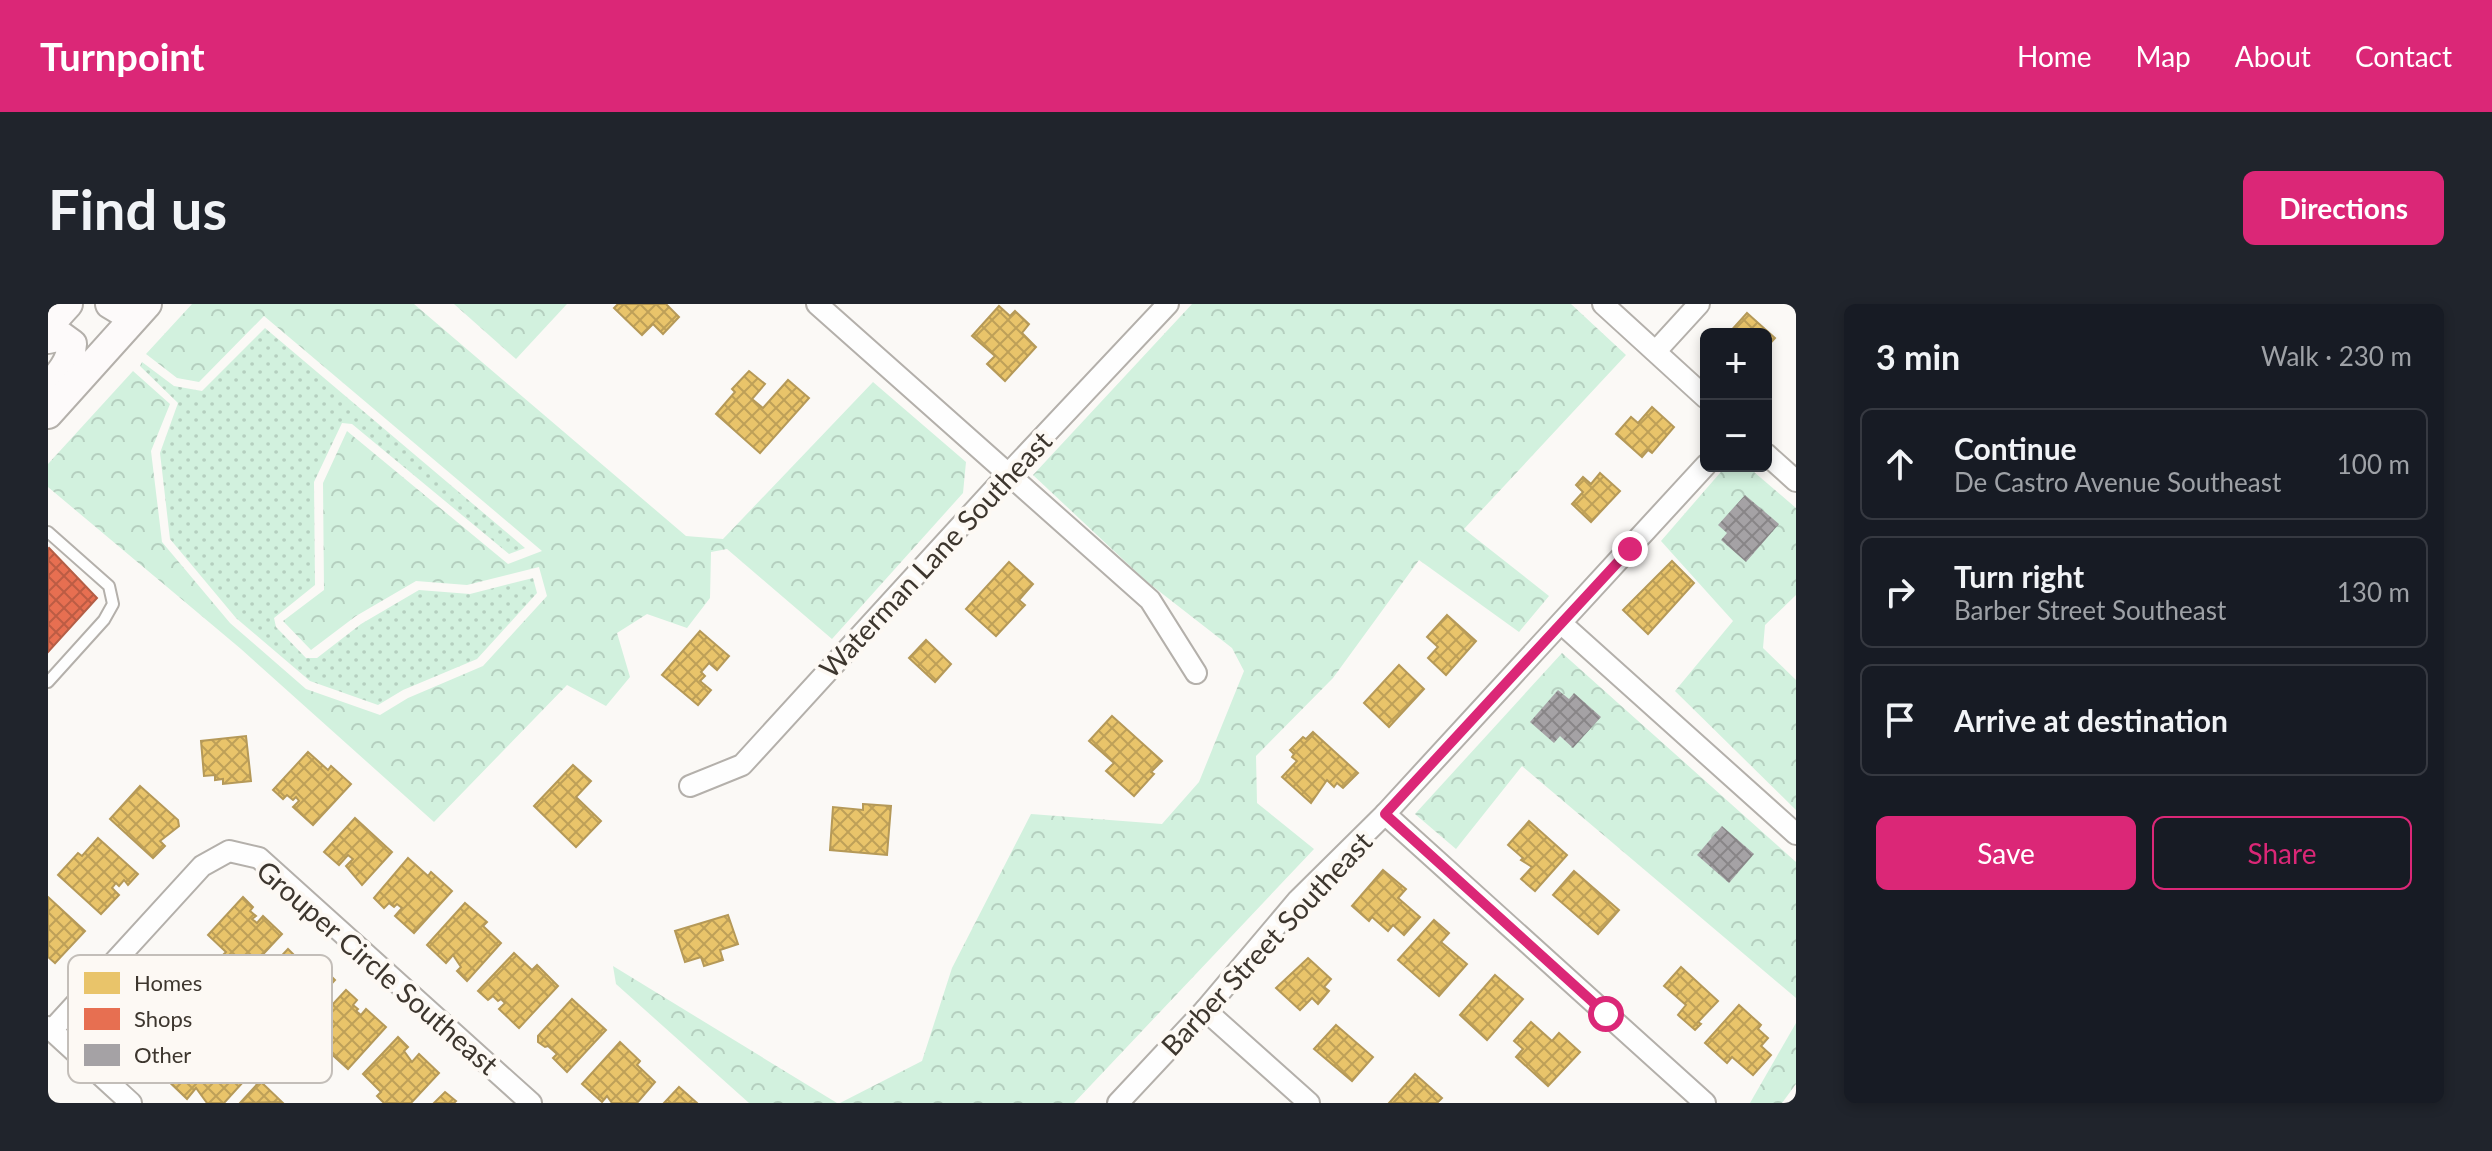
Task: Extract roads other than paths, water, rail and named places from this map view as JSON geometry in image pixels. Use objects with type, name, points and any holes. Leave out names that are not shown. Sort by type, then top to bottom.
[{"type":"main road","points":[[48,326],[68,304]]},
{"type":"main road","points":[[110,304],[120,310],[133,304]]},
{"type":"main road","points":[[48,414],[147,304]]},
{"type":"main road","points":[[48,339],[61,336],[72,344],[72,354],[62,372],[48,387]]},
{"type":"street","points":[[817,304],[1150,600],[1196,673]]},
{"type":"street","name":"Waterman Lane Southeast","points":[[690,786],[742,765],[1168,304]]},
{"type":"street","points":[[1603,304],[1700,392]]},
{"type":"street","points":[[1656,351],[1699,304]]},
{"type":"street","points":[[1772,459],[1796,481]]},
{"type":"street","name":"Barber Street Southeast","points":[[1118,1103],[1205,1010],[1298,900],[1385,814],[1700,472]]},
{"type":"street","points":[[1562,624],[1796,834]]},
{"type":"street","points":[[1385,814],[1705,1103]]},
{"type":"street","name":"Grouper Circle Southeast","points":[[119,955],[202,866],[229,851],[259,858],[531,1103]]},
{"type":"street","name":"Grouper Circle Southeast","points":[[68,1010],[50,1029],[68,1045]]},
{"type":"street","points":[[1205,1010],[1309,1103]]},
{"type":"street","name":"Grouper Circle Southeast","points":[[109,1083],[131,1103]]},
{"type":"lane","points":[[48,532],[109,586],[113,604],[104,620],[48,682]]}]
